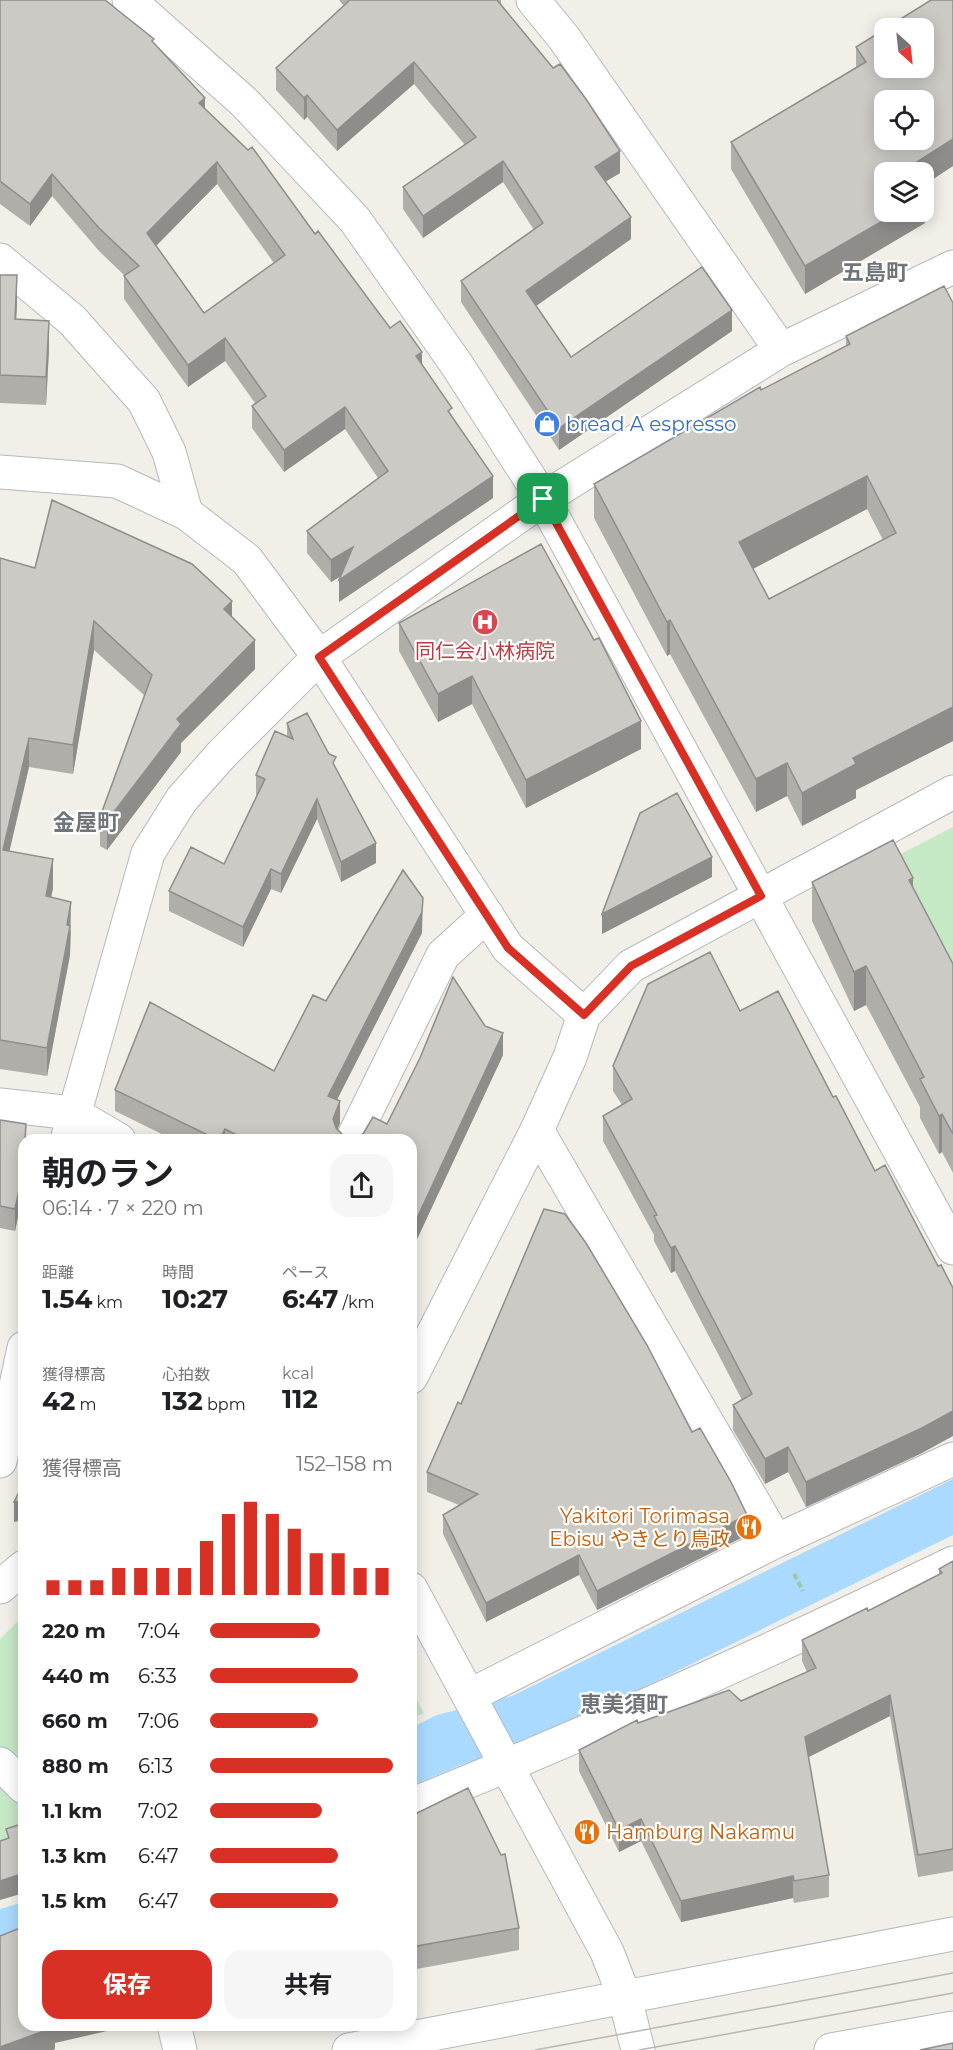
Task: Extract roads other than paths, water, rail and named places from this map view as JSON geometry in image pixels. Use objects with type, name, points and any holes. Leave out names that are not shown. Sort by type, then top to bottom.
[{"type":"street","points":[[129,0],[245,103],[355,220],[457,364],[543,499],[953,1248]]},
{"type":"street","points":[[533,0],[564,38],[781,350]]},
{"type":"street","points":[[0,260],[72,320],[144,401],[169,452],[186,513]]},
{"type":"street","points":[[70,1127],[148,853],[183,798],[222,754],[319,657],[543,499],[781,350],[952,269]]},
{"type":"street","points":[[0,472],[117,481],[186,513],[247,560],[319,657],[508,948],[584,1015]]},
{"type":"street","points":[[417,1365],[537,1130],[570,1057],[584,1015],[631,966],[953,792]]},
{"type":"street","points":[[355,1134],[443,955],[487,915]]},
{"type":"street","points":[[0,1105],[96,1134]]},
{"type":"street","points":[[537,1130],[776,1541]]},
{"type":"street","points":[[0,1461],[18,1376]]},
{"type":"street","points":[[469,1698],[776,1541],[953,1459]]},
{"type":"street","points":[[417,1802],[822,1626],[953,1563]]},
{"type":"street","points":[[0,1587],[18,1572]]},
{"type":"street","points":[[417,1600],[607,1952],[625,1998],[638,2050]]},
{"type":"street","points":[[0,1764],[18,1780]]},
{"type":"street","points":[[349,2050],[953,1934]]},
{"type":"street","points":[[831,2050],[953,2028]]},
{"type":"street","points":[[175,2031],[180,2050]]},
{"type":"water","points":[[953,1479],[953,1535],[537,1740],[461,1765],[417,1783],[417,1725],[437,1715],[512,1696]]},
{"type":"water","points":[[18,1904],[18,1940],[0,1945],[0,1909]]},
{"type":"tram line","points":[[535,2050],[953,1973]]},
{"type":"tram line","points":[[639,2050],[953,1993]]},
{"type":"place","name":"bread A espresso","points":[[547,424]]},
{"type":"place","name":"同仁会小林病院","points":[[485,622]]},
{"type":"place","name":"Yakitori Torimasa Ebisu やきとり鳥政","points":[[749,1527]]},
{"type":"place","name":"Hamburg Nakamu","points":[[587,1832]]},
{"type":"district","name":"五島町","points":[[875,272]]},
{"type":"district","name":"金屋町","points":[[86,822]]},
{"type":"district","name":"恵美須町","points":[[624,1704]]}]
